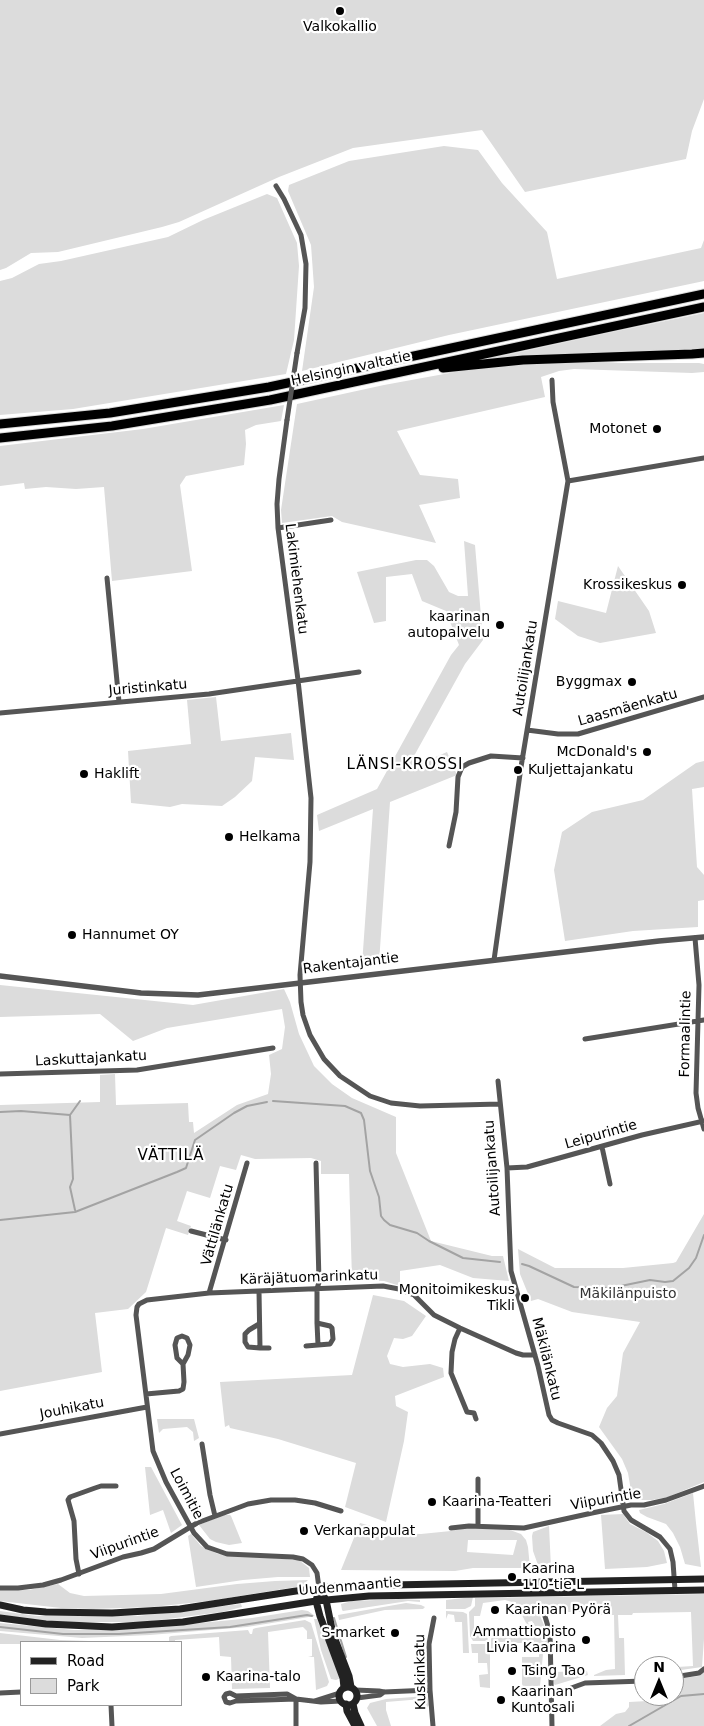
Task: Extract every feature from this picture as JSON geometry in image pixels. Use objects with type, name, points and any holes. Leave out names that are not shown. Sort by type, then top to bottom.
[{"type":"highway","name":"Helsingin valtatie","points":[[0,424],[110,413],[240,392],[362,368],[704,294]]},
{"type":"highway","name":"Helsingin valtatie","points":[[0,438],[112,426],[270,400],[704,307]]},
{"type":"highway","points":[[410,371],[523,360],[704,353]]},
{"type":"highway","points":[[692,354],[704,357]]},
{"type":"main road","name":"Uudenmaantie","points":[[0,1606],[46,1612],[142,1612],[214,1605],[318,1588],[368,1585],[704,1580]]},
{"type":"main road","points":[[318,1588],[326,1600],[333,1634],[348,1676],[349,1702],[347,1710],[355,1726]]},
{"type":"main road","points":[[318,1588],[316,1601],[320,1616],[348,1689],[349,1702],[361,1726]]},
{"type":"main road","name":"Uudenmaantie","points":[[0,1618],[46,1624],[112,1627],[221,1616],[316,1601],[398,1595],[704,1590]]},
{"type":"street","name":"Lakimiehenkatu","points":[[276,186],[284,198],[301,235],[306,264],[305,308],[287,420],[279,487],[278,528],[311,798],[310,862],[300,982],[300,1002],[303,1015],[324,1060],[352,1086],[370,1096],[391,1103],[420,1106],[500,1104]]},
{"type":"street","name":"Autoilijankatu","points":[[494,960],[522,758],[568,481],[553,402],[552,380]]},
{"type":"street","points":[[568,481],[704,458]]},
{"type":"street","points":[[278,528],[330,520]]},
{"type":"street","points":[[107,578],[119,702]]},
{"type":"street","name":"Juristinkatu","points":[[0,712],[209,694],[359,672]]},
{"type":"street","name":"Laasmäenkatu","points":[[527,730],[558,734],[578,734],[704,698]]},
{"type":"street","points":[[449,846],[456,812],[458,777],[462,767],[491,756],[522,758]]},
{"type":"street","name":"Formaalintie","points":[[694,938],[701,1020],[696,1093],[704,1129]]},
{"type":"street","name":"Rakentajantie","points":[[0,976],[140,993],[198,995],[494,960],[704,938]]},
{"type":"street","points":[[585,1039],[701,1020]]},
{"type":"street","name":"Laskuttajankatu","points":[[0,1074],[136,1070],[272,1048]]},
{"type":"street","name":"Autoilijankatu","points":[[498,1081],[506,1168],[510,1254]]},
{"type":"street","name":"Leipurintie","points":[[506,1168],[526,1167],[642,1135],[702,1122]]},
{"type":"street","points":[[602,1147],[610,1184]]},
{"type":"street","name":"Vättilänkatu","points":[[209,1293],[248,1163]]},
{"type":"street","points":[[316,1163],[319,1282],[317,1290],[318,1346]]},
{"type":"street","points":[[191,1231],[226,1240]]},
{"type":"street","name":"Mäkilänkatu","points":[[510,1254],[512,1276],[535,1356],[549,1415],[552,1420],[592,1435],[601,1443],[618,1470],[623,1507]]},
{"type":"street","name":"Käräjätuomarinkatu","points":[[136,1315],[137,1307],[143,1301],[209,1293],[317,1290],[376,1285],[399,1289],[414,1295],[434,1315],[516,1353],[535,1356]]},
{"type":"street","points":[[259,1291],[260,1348]]},
{"type":"street","name":"Loimitie","points":[[136,1315],[150,1438],[156,1460],[190,1527],[207,1547],[218,1552],[247,1556],[303,1559],[315,1569],[318,1577],[318,1588]]},
{"type":"street","points":[[306,1346],[330,1344],[333,1339],[333,1331],[330,1326],[317,1323]]},
{"type":"street","points":[[259,1324],[247,1332],[244,1339],[246,1345],[248,1347],[269,1348]]},
{"type":"street","points":[[460,1328],[454,1339],[451,1373],[467,1412],[474,1413],[476,1419]]},
{"type":"street","points":[[146,1394],[181,1390],[184,1385],[183,1364],[188,1355],[190,1345],[187,1338],[182,1336],[177,1338],[175,1345],[177,1358],[183,1364]]},
{"type":"street","name":"Jouhikatu","points":[[0,1434],[147,1407]]},
{"type":"street","points":[[202,1444],[210,1495],[216,1516]]},
{"type":"street","points":[[478,1479],[478,1526]]},
{"type":"street","points":[[79,1574],[76,1559],[74,1521],[68,1500],[70,1497],[94,1488],[116,1486]]},
{"type":"street","name":"Viipurintie","points":[[451,1528],[478,1526],[524,1528],[666,1500],[704,1486]]},
{"type":"street","name":"Viipurintie","points":[[0,1588],[43,1585],[79,1574],[123,1557],[154,1549],[190,1527],[248,1504],[278,1500],[304,1501],[341,1512]]},
{"type":"street","points":[[623,1507],[631,1520],[660,1537],[667,1545],[674,1562],[675,1590]]},
{"type":"street","points":[[544,1613],[550,1633],[552,1726]]},
{"type":"street","name":"Kuskinkatu","points":[[433,1726],[429,1637],[434,1618]]},
{"type":"street","points":[[684,1675],[699,1673],[704,1669]]},
{"type":"street","points":[[552,1695],[585,1683],[634,1681]]},
{"type":"street","points":[[314,1701],[348,1689],[384,1692],[430,1690]]},
{"type":"street","points":[[0,1693],[20,1692]]},
{"type":"street","points":[[296,1699],[287,1694],[236,1696],[226,1694],[224,1697],[226,1702],[230,1703],[236,1701],[296,1699],[321,1702],[349,1702],[380,1695],[384,1692]]},
{"type":"street","points":[[296,1699],[296,1726]]},
{"type":"street","points":[[111,1706],[112,1726]]},
{"type":"green space","points":[[0,0],[704,0],[704,99],[692,131],[686,159],[525,192],[482,130],[353,148],[279,177],[179,222],[58,252],[31,253],[0,270]]},
{"type":"green space","points":[[444,146],[478,150],[502,183],[547,232],[557,279],[701,248],[704,240],[704,281],[449,335],[302,371],[314,287],[311,245],[288,191],[289,185],[349,161]]},
{"type":"green space","points":[[267,194],[277,198],[297,243],[299,266],[294,340],[286,374],[73,409],[0,415],[0,281],[12,278],[39,264],[61,261],[168,237],[203,220]]},
{"type":"green space","points":[[704,313],[704,350],[479,361],[603,334]]},
{"type":"green space","points":[[582,361],[699,363],[704,364],[704,372],[574,369],[559,371],[541,377],[545,397],[397,431],[420,475],[458,479],[460,498],[419,505],[436,543],[342,522],[332,516],[282,523],[281,510],[297,404],[384,385],[477,368],[529,363]]},
{"type":"green space","points":[[284,405],[281,421],[256,425],[245,430],[244,465],[186,476],[180,485],[192,571],[112,581],[104,487],[25,489],[24,483],[0,486],[0,446],[143,429]]},
{"type":"green space","points":[[464,541],[475,545],[483,640],[465,664],[414,756],[424,762],[447,752],[457,775],[390,802],[379,963],[362,965],[373,809],[319,831],[317,815],[377,789],[451,655],[459,645],[446,611],[422,601],[412,574],[386,577],[386,621],[374,623],[357,572],[416,560],[427,560],[434,566],[449,592],[458,596],[468,596]]},
{"type":"green space","points":[[618,566],[649,611],[656,633],[600,643],[578,636],[555,619],[558,601],[606,613]]},
{"type":"green space","points":[[216,697],[221,741],[291,733],[294,760],[255,757],[252,781],[222,806],[182,804],[170,807],[131,803],[128,751],[191,744],[187,700]]},
{"type":"green space","points":[[704,761],[704,787],[692,789],[697,867],[704,875],[704,900],[698,901],[698,927],[633,931],[565,941],[554,870],[562,832],[592,812],[643,800],[696,763]]},
{"type":"green space","points":[[0,985],[193,1005],[284,989],[290,1002],[299,1034],[314,1066],[332,1084],[352,1098],[396,1117],[396,1153],[431,1241],[492,1256],[503,1256],[509,1281],[473,1278],[440,1265],[400,1271],[400,1286],[384,1281],[352,1280],[349,1174],[321,1174],[321,1161],[311,1158],[255,1159],[241,1155],[236,1170],[220,1166],[210,1198],[187,1191],[177,1221],[191,1226],[188,1235],[166,1228],[146,1292],[128,1309],[95,1313],[102,1372],[0,1391],[0,1105],[100,1102],[100,1075],[115,1074],[116,1105],[188,1103],[189,1122],[193,1122],[194,1133],[237,1105],[268,1094],[271,1074],[269,1055],[282,1049],[285,1027],[282,1009],[167,1028],[133,1041],[100,1014],[0,1017]]},
{"type":"green space","name":"Mäkilänpuisto","points":[[704,1214],[704,1482],[668,1497],[638,1500],[632,1497],[628,1473],[622,1459],[599,1427],[607,1408],[617,1396],[623,1353],[640,1322],[572,1312],[538,1299],[531,1301],[520,1274],[518,1249],[555,1268],[623,1268],[673,1263],[676,1262]]},
{"type":"green space","points":[[373,1295],[404,1301],[426,1316],[412,1336],[403,1339],[394,1338],[387,1356],[390,1364],[403,1367],[430,1364],[443,1368],[444,1377],[395,1396],[396,1406],[408,1412],[404,1441],[386,1522],[345,1507],[356,1463],[278,1439],[230,1428],[229,1425],[225,1427],[220,1382],[352,1375]]},
{"type":"green space","points":[[157,1419],[194,1419],[199,1438],[194,1441],[193,1432],[187,1427],[163,1429],[159,1433]]},
{"type":"green space","points":[[145,1467],[151,1467],[182,1525],[171,1533],[163,1510],[150,1515]]},
{"type":"green space","points":[[693,1493],[701,1567],[685,1564],[680,1547],[666,1524],[647,1517],[640,1513],[639,1510],[664,1504]]},
{"type":"green space","points":[[623,1514],[630,1524],[658,1541],[664,1551],[667,1563],[647,1567],[605,1569],[601,1515]]},
{"type":"green space","points":[[223,1515],[231,1516],[242,1543],[229,1545],[216,1542],[210,1539],[199,1525]]},
{"type":"green space","points":[[360,1523],[397,1533],[421,1534],[471,1527],[510,1530],[521,1534],[526,1540],[530,1568],[473,1568],[455,1571],[341,1570]],"holes":[[[468,1540],[517,1540],[513,1555],[467,1552]]]},
{"type":"green space","points":[[549,1526],[551,1568],[538,1565],[533,1551],[532,1536],[533,1532]]},
{"type":"green space","points":[[191,1534],[201,1546],[218,1554],[299,1560],[309,1568],[310,1577],[243,1580],[196,1587],[188,1536]]},
{"type":"green space","points":[[308,1580],[302,1586],[209,1601],[152,1607],[61,1608],[0,1601],[0,1590],[29,1590],[58,1584],[70,1593],[84,1596],[161,1594],[237,1584]]},
{"type":"green space","points":[[704,1594],[702,1667],[684,1670],[684,1667],[693,1666],[691,1612],[618,1615],[619,1638],[624,1638],[625,1675],[594,1676],[606,1670],[615,1669],[614,1615],[557,1612],[552,1616],[546,1605],[538,1606],[538,1611],[546,1630],[544,1631],[536,1628],[532,1621],[528,1622],[529,1626],[519,1609],[512,1602],[505,1600],[483,1603],[480,1616],[474,1616],[474,1631],[487,1635],[488,1641],[473,1641],[470,1636],[469,1612],[475,1606],[475,1598]]},
{"type":"green space","points":[[473,1597],[471,1606],[465,1609],[446,1609],[446,1600]]},
{"type":"green space","points":[[420,1600],[420,1602],[408,1601],[343,1611],[341,1604],[352,1601]]},
{"type":"green space","points":[[406,1603],[425,1607],[423,1609],[385,1610],[339,1620],[338,1615]]},
{"type":"green space","points":[[241,1604],[242,1607],[222,1612],[144,1622],[58,1622],[0,1616],[0,1611],[37,1616],[137,1616]]},
{"type":"green space","points":[[302,1610],[308,1611],[315,1616],[247,1627],[150,1635],[82,1638],[0,1631],[0,1623],[74,1630],[138,1629],[252,1618]]},
{"type":"green space","points":[[446,1611],[467,1614],[469,1653],[463,1653],[462,1622],[455,1622],[454,1615],[448,1614],[446,1619]]},
{"type":"green space","points":[[314,1619],[317,1619],[341,1678],[331,1679],[321,1650]]},
{"type":"green space","points":[[305,1620],[311,1623],[329,1682],[327,1686],[316,1690],[314,1657],[308,1657],[312,1656],[312,1639],[307,1639],[307,1631],[303,1627],[268,1632],[270,1688],[232,1689],[231,1657],[220,1656],[219,1637],[169,1641],[171,1636],[248,1630],[252,1634],[253,1629]]},
{"type":"green space","points":[[524,1631],[524,1635],[538,1636],[540,1634],[546,1636],[548,1647],[545,1649],[539,1648],[539,1643],[509,1643],[509,1648],[506,1648],[506,1642],[496,1642],[496,1650],[491,1650],[491,1639],[493,1636],[514,1636]]},
{"type":"green space","points":[[0,1633],[60,1640],[89,1641],[20,1641],[20,1644],[0,1644]]},
{"type":"green space","points":[[471,1644],[486,1644],[490,1646],[490,1688],[480,1687],[479,1675],[488,1674],[487,1663],[478,1663],[478,1653],[472,1653]]},
{"type":"green space","points":[[539,1654],[543,1654],[540,1686],[523,1686],[522,1657],[539,1657]]},
{"type":"green space","points":[[587,1671],[588,1675],[555,1685],[554,1672]]},
{"type":"green space","points":[[704,1672],[704,1726],[600,1726],[616,1714],[625,1712],[629,1707],[629,1702],[634,1702],[634,1706],[684,1706],[684,1678],[699,1676]]},
{"type":"green space","points":[[427,1696],[429,1705],[426,1709],[423,1707],[422,1699],[386,1702],[386,1710],[391,1726],[377,1726],[367,1708],[370,1703],[386,1699]]},
{"type":"waterway","points":[[75,1210],[70,1187],[73,1179],[70,1115],[80,1101]]},
{"type":"waterway","points":[[273,1101],[345,1106],[361,1113],[364,1120],[370,1171],[379,1197],[381,1216],[384,1220],[390,1225],[417,1233],[463,1258],[500,1262]]},
{"type":"waterway","points":[[0,1220],[75,1212],[177,1172],[186,1168],[195,1140],[247,1106],[267,1102]]},
{"type":"waterway","points":[[0,1112],[21,1111],[70,1115]]},
{"type":"waterway","points":[[522,1264],[574,1287],[611,1288],[650,1280],[673,1281],[689,1268],[696,1258],[704,1235]]},
{"type":"waterway","points":[[0,1627],[63,1634],[119,1634],[230,1627],[307,1615],[312,1616]]},
{"type":"waterway","points":[[334,1618],[346,1657]]},
{"type":"waterway","points":[[629,1726],[681,1696],[704,1694]]},
{"type":"place","name":"Valkokallio","points":[[340,11]]},
{"type":"place","name":"Motonet","points":[[657,429]]},
{"type":"place","name":"Krossikeskus","points":[[682,585]]},
{"type":"place","name":"kaarinan autopalvelu","points":[[500,625]]},
{"type":"place","name":"Byggmax","points":[[632,682]]},
{"type":"place","name":"McDonald's","points":[[647,752]]},
{"type":"place","name":"Kuljettajankatu","points":[[518,770]]},
{"type":"place","name":"Haklift","points":[[84,774]]},
{"type":"place","name":"Helkama","points":[[229,837]]},
{"type":"place","name":"Hannumet OY","points":[[72,935]]},
{"type":"place","name":"Monitoimikeskus Tikli","points":[[525,1298]]},
{"type":"place","name":"Kaarina-Teatteri","points":[[432,1502]]},
{"type":"place","name":"Verkanappulat","points":[[304,1531]]},
{"type":"place","name":"Kaarina 110-tie L","points":[[512,1577]]},
{"type":"place","name":"Kaarinan Pyörä","points":[[495,1610]]},
{"type":"place","name":"S-market","points":[[395,1633]]},
{"type":"place","name":"Ammattiopisto Livia Kaarina","points":[[586,1640]]},
{"type":"place","name":"Tsing Tao","points":[[512,1671]]},
{"type":"place","name":"Kaarina-talo","points":[[206,1677]]},
{"type":"place","name":"Kaarinan Kuntosali","points":[[501,1700]]},
{"type":"district","name":"LÄNSI-KROSSI","points":[[405,765]]},
{"type":"district","name":"VÄTTILÄ","points":[[171,1156]]}]
